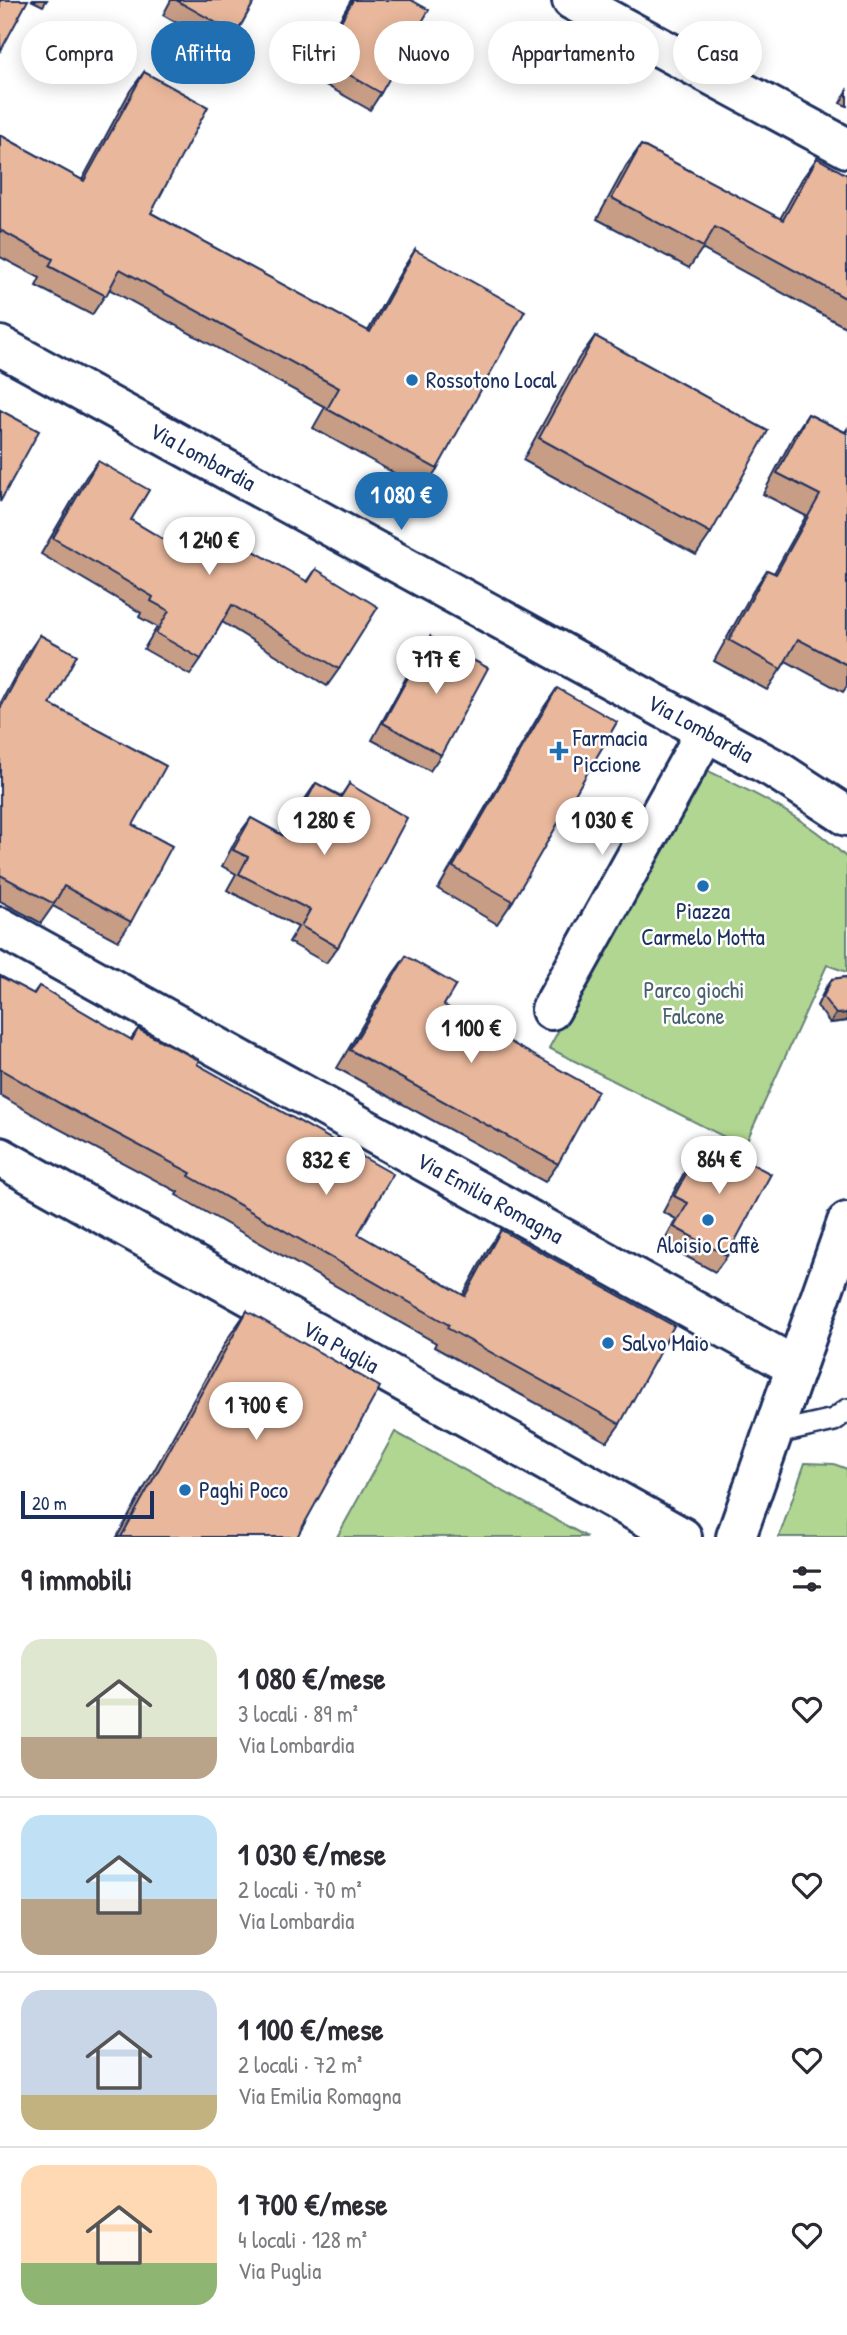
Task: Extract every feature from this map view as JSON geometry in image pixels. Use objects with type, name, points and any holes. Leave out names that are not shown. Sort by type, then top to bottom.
[{"type":"street","points":[[572,0],[847,148]]},
{"type":"street","name":"Via Lombardia","points":[[0,346],[775,769]]},
{"type":"street","points":[[551,1010],[705,733]]},
{"type":"street","points":[[775,769],[847,794]]},
{"type":"street","points":[[775,769],[847,816]]},
{"type":"street","name":"Via Emilia Romagna","points":[[0,927],[796,1367]]},
{"type":"street","name":"Via Puglia","points":[[0,1157],[682,1537]]},
{"type":"street","points":[[736,1537],[847,1222]]},
{"type":"lane","points":[[772,1434],[834,1420],[847,1410]]},
{"type":"green space","name":"Parco giochi Falcone","points":[[702,768],[797,818],[847,858],[847,972],[827,965],[744,1147],[549,1048]]},
{"type":"green space","points":[[395,1432],[587,1537],[337,1537]]},
{"type":"green space","points":[[805,1463],[834,1464],[847,1469],[847,1537],[779,1537]]},
{"type":"building","points":[[0,0],[28,0],[0,52]]},
{"type":"building","points":[[176,0],[255,0],[243,21],[213,21]]},
{"type":"building","points":[[353,0],[411,0],[429,10],[423,21],[374,21],[374,84],[386,84],[381,93],[360,81],[360,21],[341,21]]},
{"type":"building","points":[[144,72],[151,76],[151,84],[166,84],[208,107],[151,213],[370,332],[415,250],[525,311],[437,469],[327,409],[339,388],[120,269],[106,296],[49,266],[53,259],[0,230],[0,135],[84,181]]},
{"type":"building","points":[[641,145],[783,220],[817,158],[847,175],[847,299],[715,227],[703,247],[612,198]]},
{"type":"building","points":[[595,336],[768,431],[711,533],[539,438]]},
{"type":"building","points":[[0,410],[39,431],[0,502]]},
{"type":"building","points":[[808,414],[846,433],[847,431],[847,665],[798,639],[781,669],[729,640],[767,570],[776,574],[820,495],[777,473]]},
{"type":"building","points":[[98,461],[149,490],[131,520],[193,557],[210,526],[308,582],[316,569],[378,607],[339,669],[232,605],[201,659],[156,633],[169,611],[151,601],[153,597],[53,538]]},
{"type":"building","points":[[40,635],[77,655],[50,704],[166,766],[133,825],[172,846],[131,922],[64,886],[54,904],[0,875],[0,709]]},
{"type":"building","points":[[430,637],[488,668],[441,755],[383,723]]},
{"type":"building","points":[[557,688],[617,722],[513,901],[453,867]]},
{"type":"building","points":[[316,783],[341,797],[349,784],[407,818],[338,947],[301,926],[310,910],[239,874],[248,857],[233,850],[251,818],[287,838]]},
{"type":"building","points":[[406,956],[456,985],[444,1005],[598,1091],[558,1164],[350,1050]]},
{"type":"building","points":[[0,976],[34,994],[39,986],[132,1040],[138,1029],[199,1060],[197,1064],[393,1174],[358,1234],[465,1296],[501,1230],[674,1326],[620,1424],[447,1328],[449,1325],[189,1176],[191,1173],[0,1069]]},
{"type":"building","points":[[847,977],[847,1013],[836,1014],[823,997],[832,979]]},
{"type":"building","points":[[705,1139],[771,1174],[727,1256],[674,1227],[688,1203],[674,1196]]},
{"type":"building","points":[[247,1311],[380,1387],[297,1537],[121,1537]]},
{"type":"place","name":"Rossotono Local","points":[[412,380]]},
{"type":"place","name":"Farmacia Piccione","points":[[559,751]]},
{"type":"place","name":"Piazza Carmelo Motta","points":[[703,886]]},
{"type":"place","name":"Aloisio Caffè","points":[[708,1220]]},
{"type":"place","name":"Salvo Maio","points":[[608,1343]]},
{"type":"place","name":"Paghi Poco","points":[[185,1490]]}]
